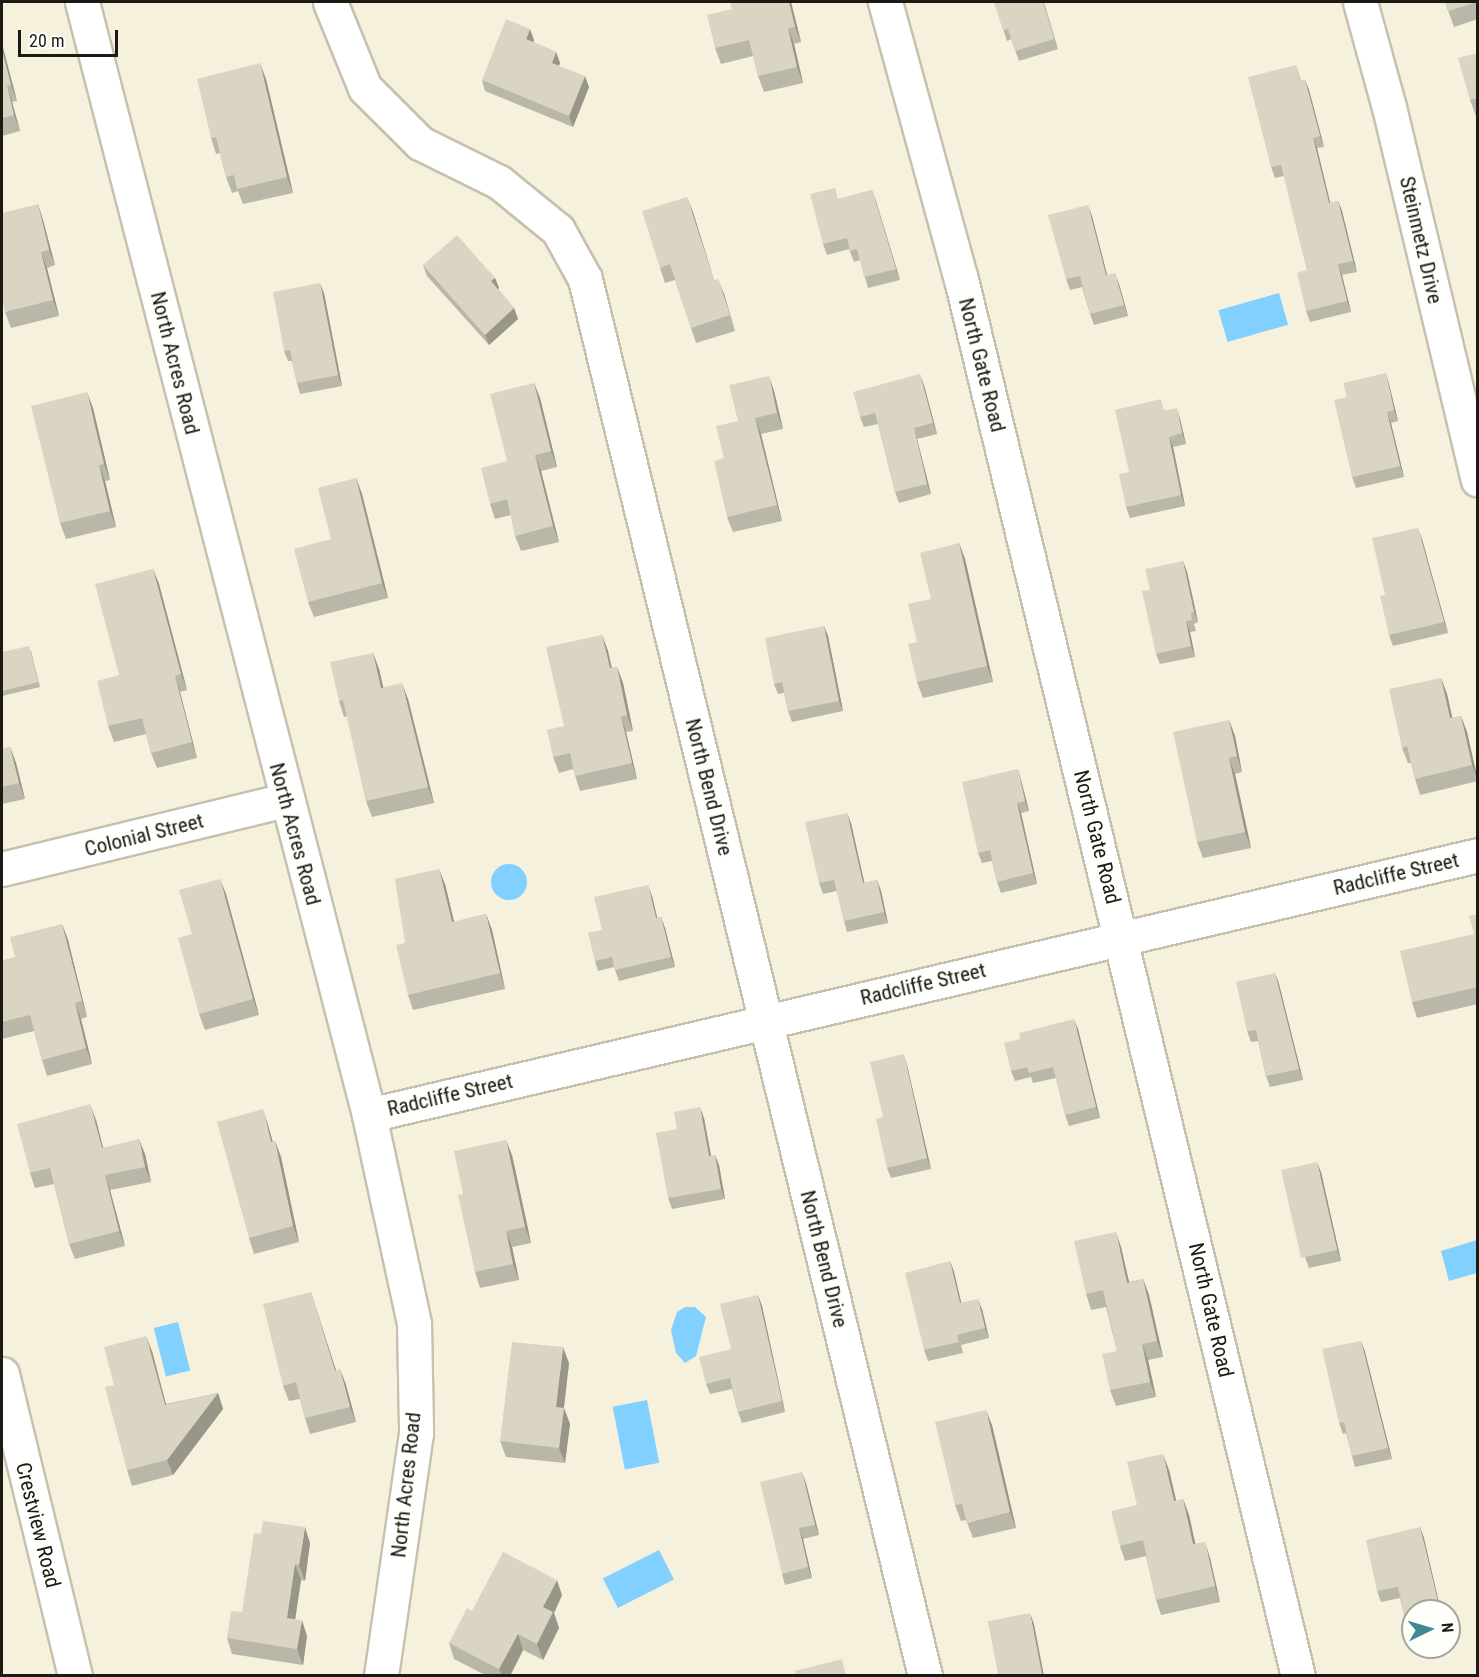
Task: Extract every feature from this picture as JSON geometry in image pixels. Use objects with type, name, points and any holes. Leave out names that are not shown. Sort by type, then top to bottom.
[{"type":"street","name":"North Acres Road","points":[[82,2],[369,1115],[414,1324],[416,1433],[381,1676]]},
{"type":"street","name":"North Bend Drive","points":[[330,2],[365,88],[420,144],[499,182],[558,230],[585,279],[925,1676]]},
{"type":"street","name":"North Gate Road","points":[[885,2],[961,279],[1122,938],[1298,1676]]},
{"type":"street","name":"Steinmetz Drive","points":[[1360,2],[1389,107],[1478,480]]},
{"type":"street","name":"Colonial Street","points":[[2,869],[286,800]]},
{"type":"street","name":"Radcliffe Street","points":[[369,1115],[766,1020],[1478,855]]},
{"type":"street","name":"Crestview Road","points":[[2,1374],[75,1676]]},
{"type":"water","points":[[1279,293],[1288,325],[1228,342],[1218,310]]},
{"type":"water","points":[[509,864],[522,869],[527,882],[522,895],[509,900],[496,895],[491,882],[496,869]]},
{"type":"water","points":[[1477,1240],[1477,1273],[1449,1281],[1441,1251]]},
{"type":"water","points":[[685,1307],[695,1307],[706,1317],[696,1356],[685,1363],[676,1353],[671,1330],[677,1312]]},
{"type":"water","points":[[178,1322],[190,1371],[166,1377],[154,1328]]},
{"type":"water","points":[[647,1400],[659,1463],[625,1470],[613,1407]]},
{"type":"water","points":[[659,1550],[674,1579],[618,1608],[603,1579]]},
{"type":"building","points":[[730,2],[789,2],[795,27],[788,28],[797,67],[758,76],[749,40],[715,48],[707,15],[732,9]]},
{"type":"building","points":[[994,2],[1043,2],[1054,39],[1015,51],[1008,29],[1003,30]]},
{"type":"building","points":[[1445,2],[1477,2],[1449,11]]},
{"type":"building","points":[[506,19],[530,29],[526,39],[556,52],[552,63],[585,76],[569,116],[482,80]]},
{"type":"building","points":[[2,50],[11,85],[7,86],[14,115],[2,118]]},
{"type":"building","points":[[1478,53],[1478,98],[1470,100],[1458,58]]},
{"type":"building","points":[[260,63],[287,177],[237,189],[234,175],[226,177],[216,137],[211,138],[197,79]]},
{"type":"building","points":[[1296,65],[1300,81],[1305,80],[1320,136],[1313,138],[1329,203],[1338,201],[1353,261],[1338,264],[1347,301],[1306,311],[1297,273],[1307,270],[1281,165],[1271,167],[1248,77]]},
{"type":"building","points":[[835,188],[838,199],[872,190],[896,269],[864,277],[857,249],[850,251],[847,238],[823,244],[810,194]]},
{"type":"building","points":[[687,197],[714,280],[718,279],[730,315],[691,328],[670,264],[660,268],[642,211]]},
{"type":"building","points":[[38,204],[49,250],[41,252],[53,300],[5,312],[2,298],[2,213]]},
{"type":"building","points":[[1088,205],[1106,275],[1115,273],[1124,305],[1090,314],[1080,276],[1066,279],[1048,215]]},
{"type":"building","points":[[457,235],[495,278],[491,281],[514,308],[485,335],[423,265]]},
{"type":"building","points":[[320,283],[338,375],[297,383],[290,350],[284,351],[273,292]]},
{"type":"building","points":[[1386,373],[1394,410],[1387,412],[1400,466],[1352,477],[1334,400],[1347,397],[1343,383]]},
{"type":"building","points":[[920,374],[933,423],[914,428],[927,484],[895,492],[875,413],[860,417],[853,392]]},
{"type":"building","points":[[769,376],[777,413],[755,418],[777,505],[727,517],[714,461],[724,458],[716,426],[738,421],[729,385]]},
{"type":"building","points":[[534,383],[551,451],[535,455],[553,526],[515,536],[507,499],[490,504],[481,468],[507,461],[490,394]]},
{"type":"building","points":[[87,392],[104,464],[99,465],[110,511],[60,523],[31,406]]},
{"type":"building","points":[[1161,399],[1164,411],[1177,408],[1182,433],[1169,437],[1181,495],[1126,507],[1119,474],[1129,472],[1115,410]]},
{"type":"building","points":[[356,478],[382,583],[308,602],[294,549],[331,539],[318,488]]},
{"type":"building","points":[[1418,528],[1444,622],[1389,635],[1380,596],[1385,595],[1372,538]]},
{"type":"building","points":[[959,543],[987,666],[917,682],[908,644],[917,642],[908,604],[931,599],[920,553]]},
{"type":"building","points":[[1183,561],[1194,612],[1191,613],[1192,620],[1186,621],[1191,646],[1156,654],[1142,591],[1150,590],[1145,569]]},
{"type":"building","points":[[153,569],[181,674],[175,676],[192,742],[151,753],[142,718],[108,726],[97,681],[119,675],[95,584]]},
{"type":"building","points":[[824,626],[839,701],[788,711],[782,682],[774,684],[765,638]]},
{"type":"building","points":[[602,635],[610,668],[617,667],[627,715],[621,717],[632,763],[575,776],[570,753],[553,757],[547,730],[564,726],[546,647]]},
{"type":"building","points":[[29,646],[38,682],[2,691],[2,652]]},
{"type":"building","points":[[373,653],[381,688],[402,683],[428,787],[366,801],[343,700],[339,701],[330,662]]},
{"type":"building","points":[[1441,678],[1450,718],[1461,716],[1472,765],[1415,779],[1407,746],[1402,748],[1389,689]]},
{"type":"building","points":[[1229,720],[1237,756],[1229,758],[1245,832],[1197,842],[1173,732]]},
{"type":"building","points":[[10,747],[19,783],[2,787],[2,749]]},
{"type":"building","points":[[1018,769],[1025,801],[1017,803],[1033,873],[997,882],[990,850],[978,853],[962,782]]},
{"type":"building","points":[[847,813],[863,883],[877,880],[884,912],[844,921],[834,880],[819,883],[805,822]]},
{"type":"building","points":[[439,869],[452,922],[486,914],[500,973],[408,995],[396,945],[405,943],[395,879]]},
{"type":"building","points":[[220,879],[253,999],[199,1014],[178,938],[192,934],[179,890]]},
{"type":"building","points":[[648,885],[656,918],[661,917],[671,957],[615,970],[612,957],[595,961],[588,933],[602,930],[594,897]]},
{"type":"building","points":[[1478,914],[1478,987],[1412,1002],[1400,951],[1474,934],[1469,916]]},
{"type":"building","points":[[62,924],[82,1001],[75,1003],[86,1048],[42,1060],[30,1015],[2,1022],[2,961],[15,957],[10,937]]},
{"type":"building","points":[[1275,973],[1299,1069],[1266,1076],[1256,1030],[1247,1031],[1236,982]]},
{"type":"building","points":[[1074,1019],[1096,1107],[1065,1115],[1053,1067],[1029,1073],[1027,1067],[1011,1071],[1004,1043],[1020,1039],[1019,1033]]},
{"type":"building","points":[[904,1054],[927,1158],[887,1168],[876,1119],[883,1117],[870,1062]]},
{"type":"building","points":[[90,1104],[102,1148],[139,1139],[145,1167],[105,1175],[119,1231],[69,1244],[50,1168],[30,1173],[17,1124]]},
{"type":"building","points":[[700,1107],[709,1156],[715,1155],[721,1189],[668,1198],[656,1133],[677,1129],[674,1112]]},
{"type":"building","points":[[263,1109],[271,1142],[275,1141],[293,1226],[249,1238],[217,1122]]},
{"type":"building","points":[[506,1140],[525,1227],[506,1231],[513,1264],[475,1272],[458,1195],[463,1194],[454,1151]]},
{"type":"building","points":[[1317,1162],[1337,1250],[1301,1258],[1281,1170]]},
{"type":"building","points":[[1116,1232],[1127,1283],[1143,1279],[1157,1341],[1142,1344],[1150,1382],[1110,1390],[1102,1354],[1117,1351],[1103,1290],[1086,1294],[1074,1241]]},
{"type":"building","points":[[950,1261],[960,1303],[978,1299],[985,1328],[957,1335],[959,1342],[924,1350],[905,1273]]},
{"type":"building","points":[[311,1292],[335,1371],[340,1369],[350,1407],[305,1418],[296,1382],[283,1386],[263,1304]]},
{"type":"building","points":[[758,1295],[782,1401],[738,1412],[730,1378],[706,1384],[699,1357],[731,1349],[720,1304]]},
{"type":"building","points":[[146,1336],[165,1405],[218,1393],[167,1460],[127,1470],[105,1387],[114,1385],[104,1347]]},
{"type":"building","points":[[1361,1341],[1388,1448],[1352,1456],[1344,1422],[1339,1423],[1322,1349]]},
{"type":"building","points":[[512,1342],[563,1347],[556,1407],[564,1408],[559,1448],[500,1441]]},
{"type":"building","points":[[986,1410],[1010,1512],[967,1523],[962,1504],[955,1505],[935,1422]]},
{"type":"building","points":[[1163,1454],[1174,1501],[1183,1499],[1193,1544],[1205,1542],[1215,1586],[1156,1600],[1143,1540],[1120,1546],[1111,1511],[1137,1505],[1127,1462]]},
{"type":"building","points":[[802,1472],[815,1525],[799,1528],[808,1567],[782,1574],[760,1482]]},
{"type":"building","points":[[263,1521],[305,1527],[299,1565],[295,1564],[287,1618],[302,1620],[297,1649],[227,1638],[231,1611],[242,1612],[254,1533],[261,1534]]},
{"type":"building","points":[[1420,1527],[1437,1599],[1401,1600],[1398,1587],[1377,1591],[1366,1540]]},
{"type":"building","points":[[503,1552],[557,1580],[543,1607],[553,1612],[537,1644],[518,1634],[499,1669],[449,1643],[467,1608],[472,1611]]},
{"type":"building","points":[[1030,1613],[1042,1676],[998,1676],[988,1621]]},
{"type":"building","points":[[842,1659],[846,1676],[796,1676],[795,1671]]}]
